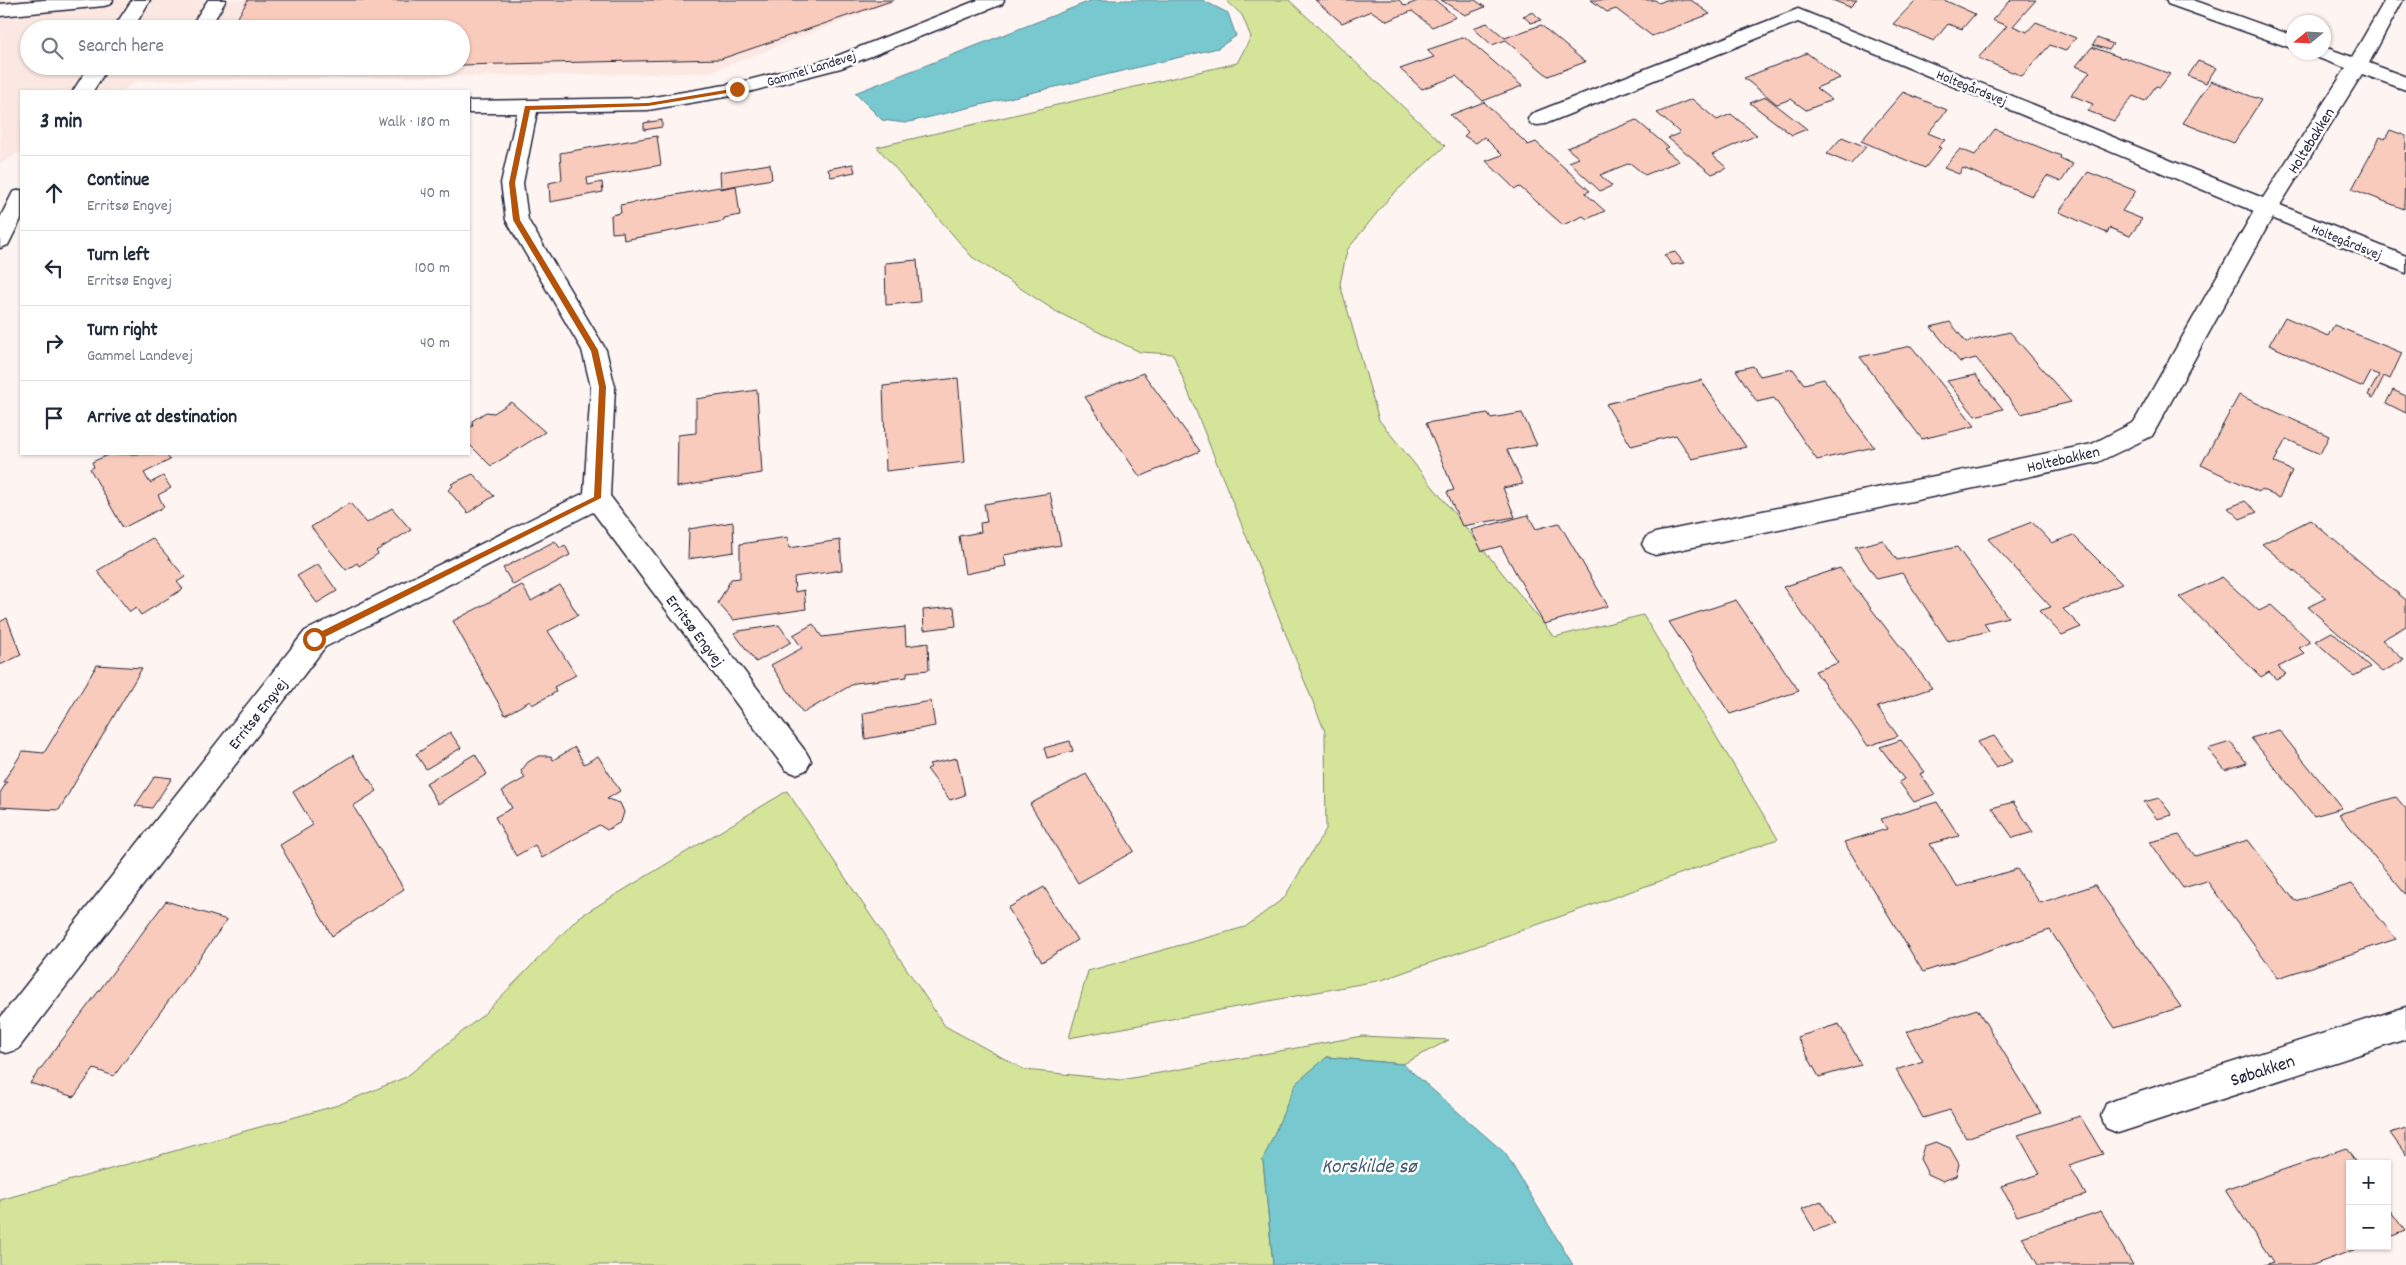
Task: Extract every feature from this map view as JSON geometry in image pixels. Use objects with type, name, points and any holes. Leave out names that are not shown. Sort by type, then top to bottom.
[{"type":"street","points":[[0,10],[104,0]]},
{"type":"street","points":[[128,20],[141,0]]},
{"type":"street","points":[[205,20],[217,0]]},
{"type":"street","name":"Gammel Landevej","points":[[470,107],[528,108],[648,104],[737,89],[834,64],[995,0]]},
{"type":"street","points":[[2175,0],[2286,40]]},
{"type":"street","name":"Holtebakken","points":[[1655,544],[2098,452],[2143,429],[2267,208],[2357,66],[2394,0]]},
{"type":"street","name":"Holtegårdsvej","points":[[1538,118],[1798,14],[2406,265]]},
{"type":"street","points":[[2331,56],[2406,84]]},
{"type":"street","points":[[84,90],[93,75]]},
{"type":"street","points":[[528,108],[512,183],[517,220],[594,350],[603,387],[597,498]]},
{"type":"street","points":[[0,240],[20,199]]},
{"type":"street","name":"Erritsø Engvej","points":[[6,1037],[314,639],[597,498],[796,761]]},
{"type":"street","name":"Søbakken","points":[[2118,1116],[2406,1023]]},
{"type":"shaded area","points":[[0,0],[898,0],[708,73],[138,81],[124,90],[20,90],[20,153],[0,164]]},
{"type":"green space","points":[[1226,0],[1289,0],[1445,146],[1389,198],[1347,250],[1340,284],[1379,420],[1554,637],[1643,615],[1778,839],[1382,980],[1069,1038],[1088,971],[1245,927],[1284,898],[1326,829],[1325,732],[1173,354],[1140,352],[1057,312],[972,257],[877,147],[1237,63],[1251,37],[1242,15]]},
{"type":"green space","points":[[787,791],[945,1026],[1025,1070],[1121,1080],[1362,1036],[1449,1040],[1403,1064],[1327,1057],[1263,1160],[1273,1265],[0,1265],[0,1200],[338,1105],[406,1077],[483,1015],[579,917]]},
{"type":"water","points":[[1093,0],[1202,0],[1228,13],[1236,36],[1218,48],[905,123],[882,120],[855,93]]},
{"type":"water","name":"Korskilde sø","points":[[1327,1057],[1403,1064],[1505,1153],[1573,1265],[1273,1265],[1263,1160],[1296,1083]]},
{"type":"building","points":[[248,0],[894,0],[721,59],[470,65],[470,20],[236,20]]},
{"type":"building","points":[[1315,0],[1399,0],[1405,6],[1420,0],[1435,0],[1456,17],[1432,27],[1412,11],[1387,21],[1371,11],[1342,23]]},
{"type":"building","points":[[1441,0],[1475,0],[1485,7],[1465,15]]},
{"type":"building","points":[[1591,0],[1655,0],[1659,3],[1666,0],[1691,0],[1710,14],[1652,36],[1616,9],[1607,12]]},
{"type":"building","points":[[1832,0],[1857,0],[1850,7]]},
{"type":"building","points":[[1916,0],[1944,0],[1975,14],[1962,29],[1948,24],[1934,41],[1893,24]]},
{"type":"building","points":[[2011,0],[2036,0],[2013,26],[2027,32],[2036,22],[2076,38],[2065,51],[2050,45],[2022,76],[1978,58],[2007,26],[1992,20]]},
{"type":"building","points":[[1533,12],[1541,20],[1531,23],[1523,16]]},
{"type":"building","points":[[1487,23],[1505,38],[1541,25],[1585,62],[1548,76],[1506,40],[1492,45],[1473,28]]},
{"type":"building","points":[[1465,37],[1522,86],[1483,101],[1456,76],[1422,89],[1400,69],[1434,57],[1427,50]]},
{"type":"building","points":[[2097,38],[2113,44],[2109,50],[2093,45]]},
{"type":"building","points":[[2092,47],[2170,74],[2160,87],[2156,86],[2145,101],[2133,96],[2114,121],[2088,111],[2093,104],[2071,95],[2090,72],[2076,66]]},
{"type":"building","points":[[1807,53],[1840,78],[1816,88],[1832,100],[1806,110],[1791,99],[1777,104],[1744,78]]},
{"type":"building","points":[[2198,61],[2216,68],[2206,83],[2188,76]]},
{"type":"building","points":[[2211,81],[2261,100],[2234,143],[2183,123]]},
{"type":"building","points":[[1903,92],[1947,110],[1928,133],[1945,140],[1938,147],[1941,148],[1925,168],[1861,141]]},
{"type":"building","points":[[1766,97],[1807,129],[1792,135],[1750,103]]},
{"type":"building","points":[[1692,99],[1717,120],[1731,114],[1757,135],[1712,155],[1727,168],[1712,174],[1668,138],[1680,133],[1657,113]]},
{"type":"building","points":[[1484,102],[1528,145],[1536,142],[1590,191],[1585,193],[1605,211],[1587,219],[1583,216],[1563,225],[1520,187],[1515,189],[1486,161],[1502,155],[1484,137],[1476,143],[1464,136],[1468,132],[1450,115]]},
{"type":"building","points":[[662,120],[662,127],[644,130],[644,123]]},
{"type":"building","points":[[1636,120],[1668,147],[1664,149],[1679,161],[1645,175],[1630,163],[1600,175],[1612,186],[1600,191],[1569,162],[1579,158],[1567,148]]},
{"type":"building","points":[[1995,129],[2061,156],[2060,158],[2073,164],[2061,182],[2047,176],[2032,196],[1963,168],[1959,174],[1944,168],[1960,149],[1975,155]]},
{"type":"building","points":[[2390,130],[2406,136],[2404,209],[2352,189],[2380,137],[2385,139]]},
{"type":"building","points":[[657,136],[661,165],[587,178],[588,185],[602,182],[603,192],[550,202],[549,183],[562,180],[560,153]]},
{"type":"building","points":[[1842,137],[1866,147],[1851,164],[1827,154]]},
{"type":"building","points":[[770,164],[772,179],[721,188],[720,172]]},
{"type":"building","points":[[853,164],[855,172],[831,177],[828,169]]},
{"type":"building","points":[[2088,172],[2136,191],[2122,211],[2142,219],[2130,236],[2110,228],[2107,233],[2059,212]]},
{"type":"building","points":[[736,186],[740,215],[724,218],[724,221],[624,240],[623,232],[612,233],[611,215],[621,213],[620,205],[719,187],[720,189]]},
{"type":"building","points":[[1675,252],[1684,263],[1672,265],[1664,255]]},
{"type":"building","points":[[917,260],[920,302],[886,305],[885,263]]},
{"type":"building","points":[[2285,317],[2328,336],[2334,325],[2402,353],[2390,379],[2384,376],[2373,398],[2368,395],[2379,375],[2371,372],[2363,387],[2269,345]]},
{"type":"building","points":[[1950,322],[1966,342],[2010,332],[2071,402],[2021,414],[1976,358],[1960,362],[1931,327]]},
{"type":"building","points":[[1911,346],[1975,426],[1922,439],[1860,357]]},
{"type":"building","points":[[1753,366],[1760,376],[1793,369],[1804,384],[1824,379],[1874,447],[1817,460],[1774,398],[1757,402],[1736,370]]},
{"type":"building","points":[[1143,373],[1200,451],[1140,477],[1085,397]]},
{"type":"building","points":[[1975,375],[2003,409],[1975,416],[1947,381]]},
{"type":"building","points":[[958,378],[965,462],[886,471],[883,386]]},
{"type":"building","points":[[1701,380],[1746,447],[1692,459],[1676,435],[1631,446],[1606,404]]},
{"type":"building","points":[[757,390],[762,473],[677,487],[678,435],[696,433],[696,399]]},
{"type":"building","points":[[2393,390],[2406,396],[2406,413],[2386,403]]},
{"type":"building","points":[[2239,395],[2329,436],[2320,454],[2286,439],[2274,462],[2292,471],[2279,498],[2261,489],[2259,492],[2201,465]]},
{"type":"building","points":[[511,402],[545,432],[491,466],[470,445],[470,428],[473,426],[472,421],[486,412],[494,413]]},
{"type":"building","points":[[1488,413],[1491,418],[1522,413],[1537,445],[1507,450],[1523,484],[1503,488],[1515,517],[1462,526],[1447,492],[1454,490],[1426,423]]},
{"type":"building","points":[[108,455],[167,455],[170,460],[144,473],[150,483],[163,476],[171,488],[158,495],[164,507],[123,528],[90,469],[94,467],[92,462]]},
{"type":"building","points":[[473,474],[494,496],[468,513],[448,490],[453,486],[451,484]]},
{"type":"building","points":[[1050,493],[1061,545],[1004,555],[1006,566],[965,574],[959,536],[981,532],[980,523],[987,522],[984,504]]},
{"type":"building","points":[[2245,501],[2257,512],[2240,519],[2228,508]]},
{"type":"building","points":[[350,503],[367,523],[392,508],[411,530],[376,551],[378,554],[359,566],[357,563],[346,570],[311,527]]},
{"type":"building","points":[[1528,515],[1536,529],[1559,523],[1608,606],[1544,624],[1501,546],[1482,551],[1471,530]]},
{"type":"building","points":[[2310,520],[2406,600],[2406,626],[2382,640],[2404,660],[2382,672],[2308,607],[2326,598],[2262,544]]},
{"type":"building","points":[[733,522],[734,552],[688,559],[689,529]]},
{"type":"building","points":[[2032,522],[2052,543],[2073,535],[2122,584],[2063,609],[2081,627],[2062,635],[2039,611],[2051,607],[1988,539]]},
{"type":"building","points":[[788,537],[789,548],[840,540],[842,570],[794,577],[795,592],[804,590],[806,609],[733,620],[718,603],[731,579],[740,578],[740,544]]},
{"type":"building","points":[[152,538],[185,577],[177,582],[183,589],[141,615],[136,608],[130,612],[97,571]]},
{"type":"building","points":[[1883,540],[1897,560],[1957,547],[2008,617],[1984,623],[1989,631],[1948,641],[1902,573],[1877,579],[1855,547]]},
{"type":"building","points":[[555,541],[560,548],[565,545],[570,555],[513,585],[503,568]]},
{"type":"building","points":[[318,564],[337,591],[317,603],[297,576]]},
{"type":"building","points":[[1840,568],[1932,688],[1877,707],[1898,736],[1868,746],[1815,671],[1838,663],[1783,587]]},
{"type":"building","points":[[2222,577],[2259,611],[2271,605],[2311,642],[2299,648],[2305,654],[2278,667],[2286,674],[2276,679],[2269,672],[2261,677],[2179,597]]},
{"type":"building","points":[[522,585],[531,601],[560,585],[578,615],[548,631],[576,675],[554,687],[556,692],[532,705],[530,701],[505,715],[453,621]]},
{"type":"building","points":[[1736,600],[1799,691],[1730,714],[1669,622]]},
{"type":"building","points":[[954,607],[956,626],[924,630],[923,610]]},
{"type":"building","points":[[7,618],[21,655],[0,665],[0,622]]},
{"type":"building","points":[[813,624],[822,637],[905,627],[906,646],[928,643],[929,670],[907,672],[907,677],[855,683],[803,713],[771,665],[802,648],[793,635]]},
{"type":"building","points":[[779,625],[791,642],[756,662],[734,633],[739,631]]},
{"type":"building","points":[[2332,632],[2370,667],[2354,676],[2315,641]]},
{"type":"building","points":[[97,665],[142,668],[59,810],[0,807],[0,793],[7,782],[3,782],[23,751],[44,753]]},
{"type":"building","points":[[931,701],[935,726],[865,739],[863,713]]},
{"type":"building","points":[[2279,730],[2342,808],[2314,816],[2251,738]]},
{"type":"building","points":[[450,732],[461,748],[426,769],[416,754]]},
{"type":"building","points":[[1994,736],[2013,761],[1996,768],[1977,742]]},
{"type":"building","points":[[1901,740],[1925,772],[1920,774],[1935,794],[1914,802],[1899,782],[1904,779],[1880,747]]},
{"type":"building","points":[[1070,741],[1073,751],[1047,758],[1044,748]]},
{"type":"building","points":[[2230,742],[2247,763],[2225,770],[2208,749]]},
{"type":"building","points":[[575,747],[584,764],[598,756],[620,791],[607,799],[620,803],[624,812],[621,822],[607,830],[599,825],[542,858],[535,845],[516,856],[495,817],[512,808],[502,791],[525,778],[521,771],[528,762],[538,756],[551,756],[553,760]]},
{"type":"building","points":[[475,754],[487,774],[438,804],[426,783]]},
{"type":"building","points":[[353,755],[377,791],[353,806],[404,889],[332,936],[280,845],[313,825],[293,792]]},
{"type":"building","points":[[957,758],[965,795],[950,800],[927,769],[931,767],[929,764]]},
{"type":"building","points":[[1086,774],[1134,851],[1078,883],[1030,804]]},
{"type":"building","points":[[155,776],[172,778],[152,808],[135,806]]},
{"type":"building","points":[[2396,797],[2406,809],[2406,895],[2339,814]]},
{"type":"building","points":[[2159,798],[2172,815],[2157,819],[2144,802]]},
{"type":"building","points":[[1937,802],[1959,836],[1930,844],[1957,887],[2017,869],[2040,903],[2095,885],[2181,1007],[2115,1028],[2050,930],[1923,972],[1844,842],[1887,829],[1881,819]]},
{"type":"building","points":[[2013,802],[2033,832],[2013,838],[1992,808]]},
{"type":"building","points":[[2179,835],[2195,856],[2248,840],[2295,901],[2352,884],[2396,939],[2278,978],[2207,881],[2183,888],[2150,842]]},
{"type":"building","points":[[1044,887],[1077,940],[1042,962],[1008,908]]},
{"type":"building","points":[[166,901],[227,920],[114,1076],[94,1069],[74,1097],[30,1083]]},
{"type":"building","points":[[1977,1009],[2041,1113],[1966,1138],[1950,1110],[1923,1118],[1896,1070],[1923,1061],[1906,1032]]},
{"type":"building","points":[[1839,1024],[1861,1065],[1819,1077],[1797,1037]]},
{"type":"building","points":[[2080,1116],[2103,1154],[2069,1165],[2086,1195],[2017,1216],[2001,1186],[2040,1174],[2018,1135]]},
{"type":"building","points":[[2406,1128],[2406,1155],[2390,1133]]},
{"type":"building","points":[[1936,1142],[1950,1148],[1959,1164],[1956,1176],[1943,1181],[1928,1174],[1920,1159],[1924,1146]]},
{"type":"building","points":[[2346,1148],[2354,1160],[2346,1160],[2346,1250],[2353,1250],[2313,1265],[2264,1265],[2273,1262],[2225,1190]]},
{"type":"building","points":[[1821,1201],[1834,1223],[1815,1231],[1802,1209]]},
{"type":"building","points":[[2101,1211],[2133,1265],[2038,1265],[2022,1237]]},
{"type":"building","points":[[2391,1212],[2405,1231],[2391,1236]]},
{"type":"route","points":[[314,639],[597,498],[603,387],[594,350],[517,220],[512,183],[528,108],[648,104],[737,89]]}]
